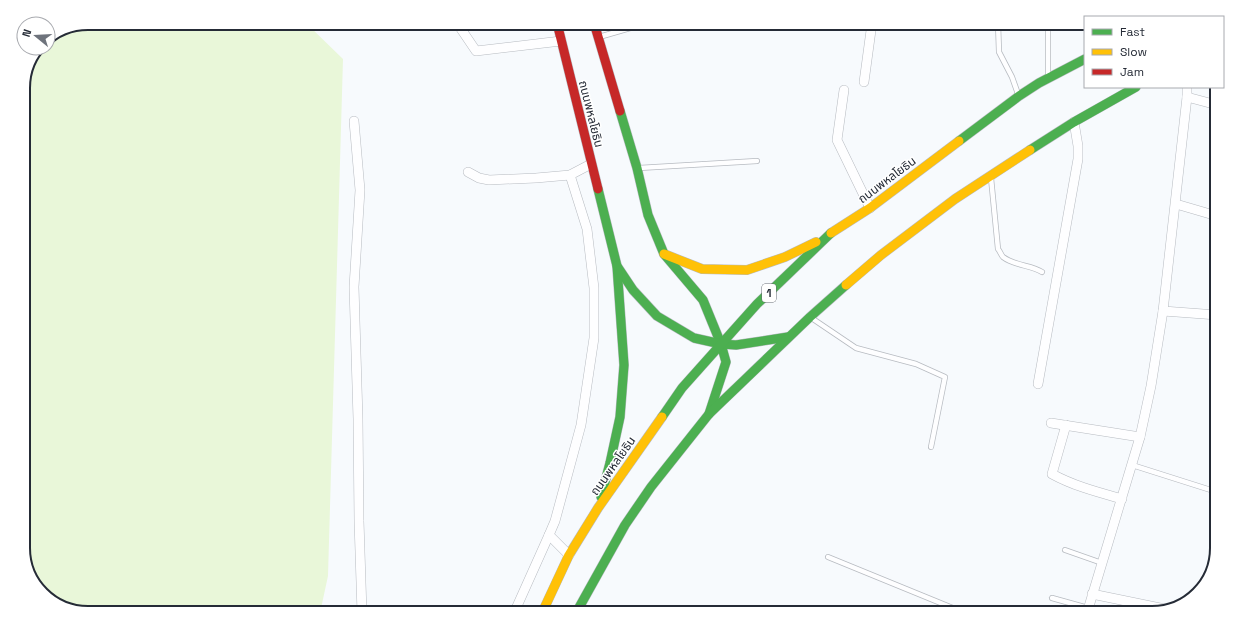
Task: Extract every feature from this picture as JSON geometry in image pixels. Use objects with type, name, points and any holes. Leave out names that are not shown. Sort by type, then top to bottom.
[{"type":"main road","name":"ถนนพหลโยธิน","points":[[559,30],[617,266],[633,290],[657,316],[694,338],[721,344],[736,345],[788,337]]},
{"type":"main road","points":[[596,30],[637,168],[648,215],[664,254],[703,300],[721,344],[726,362],[709,414]]},
{"type":"main road","name":"ถนนพหลโยธิน","points":[[545,606],[569,555],[598,508],[682,388],[757,304],[830,234],[870,208],[1019,96],[1048,78],[1084,60]]},
{"type":"main road","points":[[580,606],[625,525],[651,487],[709,414],[788,337],[881,255],[955,199],[1074,122],[1134,88]]},
{"type":"main road","points":[[664,254],[702,269],[747,270],[785,257],[830,234]]},
{"type":"main road","points":[[598,508],[620,418],[623,380],[624,365],[617,266]]},
{"type":"street","points":[[462,30],[476,51],[561,41]]},
{"type":"street","points":[[864,82],[871,30]]},
{"type":"street","points":[[1089,606],[1140,437],[1151,386],[1163,311],[1176,204],[1187,88]]},
{"type":"street","points":[[844,90],[837,140],[870,208]]},
{"type":"street","points":[[1187,97],[1210,103]]},
{"type":"street","points":[[354,121],[360,190],[354,287],[362,606]]},
{"type":"street","points":[[1038,384],[1078,159],[1078,146],[1074,122]]},
{"type":"street","points":[[468,172],[479,178],[489,180],[570,175],[591,164]]},
{"type":"street","points":[[517,606],[555,522],[581,425],[594,338],[594,288],[587,229],[570,175]]},
{"type":"street","points":[[1176,204],[1210,214]]},
{"type":"street","points":[[1163,311],[1210,314]]},
{"type":"street","points":[[1051,423],[1140,437]]},
{"type":"street","points":[[1066,425],[1052,474],[1064,481],[1122,499]]},
{"type":"street","points":[[549,535],[569,555]]},
{"type":"street","points":[[1092,594],[1150,606]]},
{"type":"lane","points":[[599,38],[625,30]]},
{"type":"lane","points":[[998,30],[999,52],[1012,77],[1019,96]]},
{"type":"lane","points":[[1048,30],[1048,78]]},
{"type":"lane","points":[[637,168],[757,161]]},
{"type":"lane","points":[[991,175],[998,249],[1003,257],[1019,265],[1037,269],[1042,272]]},
{"type":"lane","points":[[810,317],[856,348],[916,364],[946,377],[931,447]]},
{"type":"lane","points":[[1132,465],[1210,489]]},
{"type":"lane","points":[[1065,550],[1102,563]]},
{"type":"lane","points":[[828,557],[948,606]]},
{"type":"lane","points":[[1052,598],[1074,606]]},
{"type":"green space","points":[[80,30],[313,30],[343,59],[328,576],[322,606],[80,606],[62,600],[50,592],[36,574],[30,552],[30,84],[36,62],[40,56],[56,56],[56,40],[69,33]]},
{"type":"traffic: fast","points":[[959,141],[1019,96],[1039,83],[1084,60]]},
{"type":"traffic: fast","points":[[1030,150],[1074,122],[1134,88]]},
{"type":"traffic: fast","points":[[620,111],[637,168],[648,215],[664,254],[703,300],[721,344],[726,362],[709,414]]},
{"type":"traffic: fast","points":[[598,189],[617,266],[633,290],[657,316],[694,338],[721,344],[736,345],[788,337]]},
{"type":"traffic: fast","points":[[662,417],[682,388],[757,304],[831,233]]},
{"type":"traffic: fast","points":[[601,497],[620,417],[624,365],[617,266]]},
{"type":"traffic: fast","points":[[580,606],[625,525],[651,487],[709,414],[810,317],[846,285]]},
{"type":"traffic: slow","points":[[831,233],[870,208],[959,141]]},
{"type":"traffic: slow","points":[[846,285],[881,255],[955,199],[1030,150]]},
{"type":"traffic: slow","points":[[664,254],[702,269],[747,270],[785,257],[816,242]]},
{"type":"traffic: slow","points":[[545,606],[569,555],[598,508],[662,417]]},
{"type":"traffic: jam","points":[[559,30],[598,189]]},
{"type":"traffic: jam","points":[[596,30],[620,111]]}]
